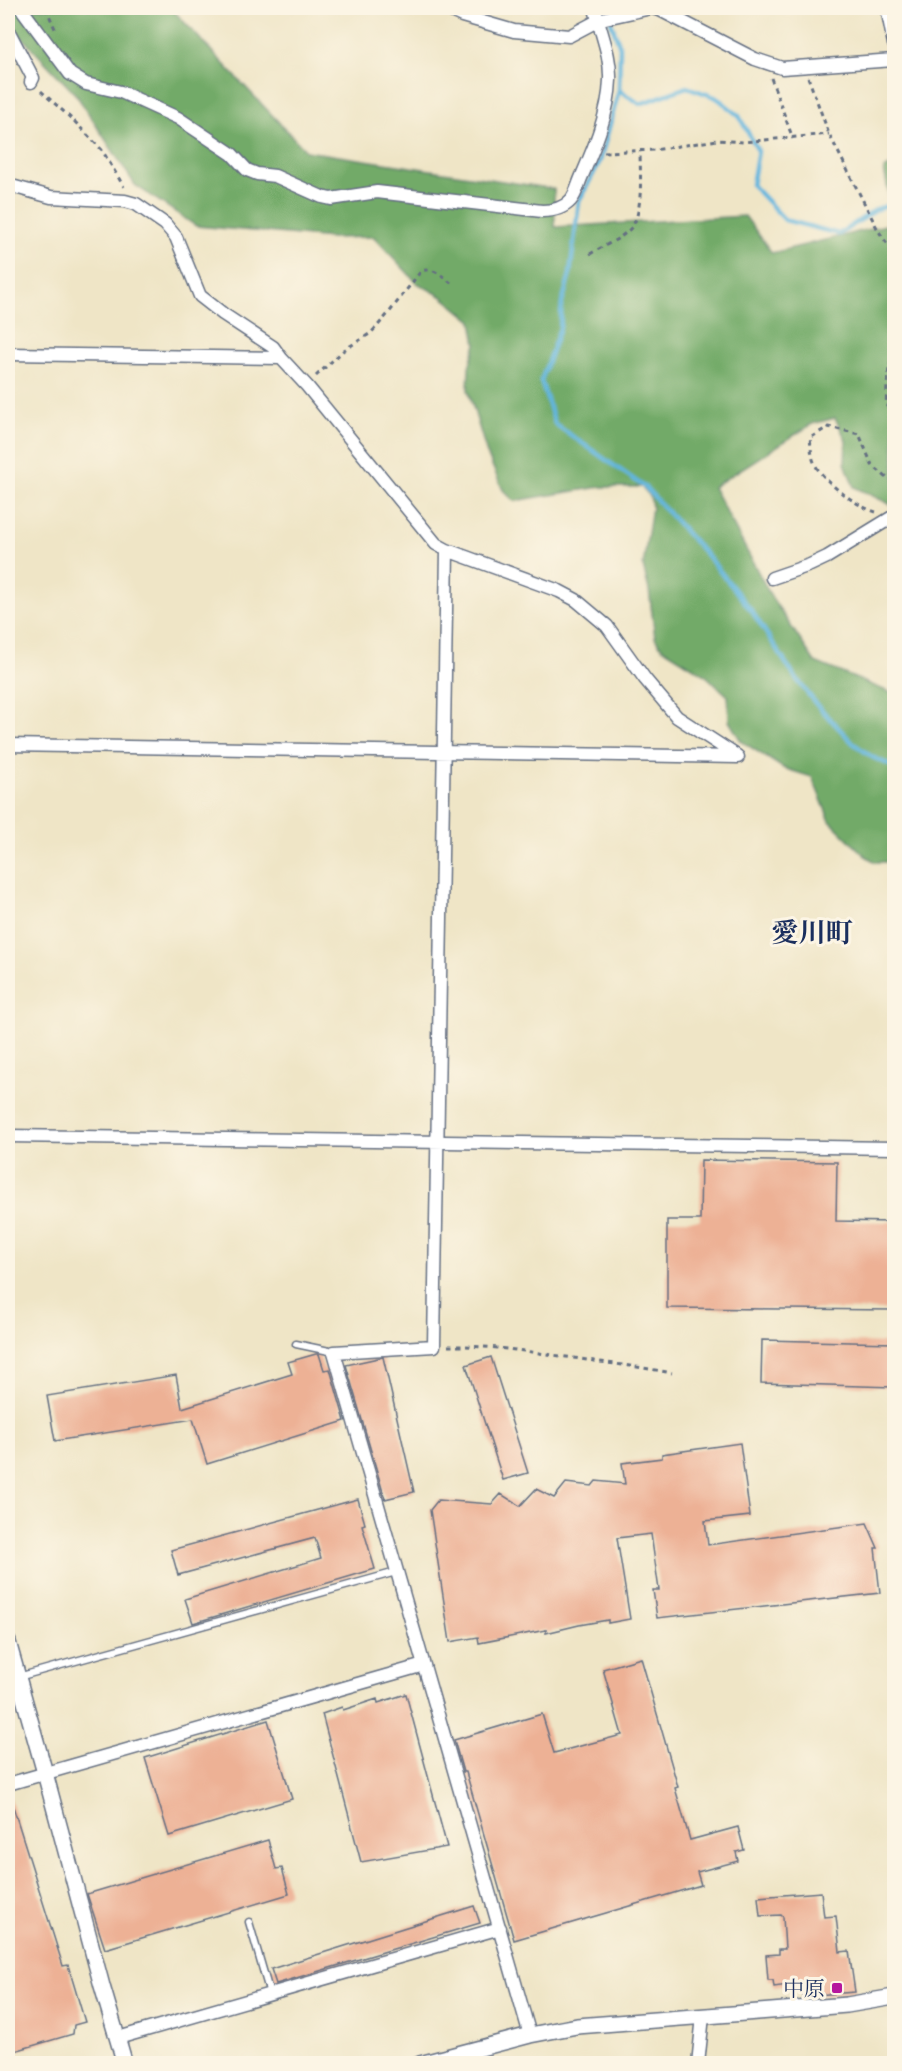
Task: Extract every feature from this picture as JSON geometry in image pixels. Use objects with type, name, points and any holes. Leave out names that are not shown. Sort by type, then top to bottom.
[{"type":"street","points":[[21,8],[70,74],[79,80],[122,92],[178,118],[232,154],[247,170],[257,174],[275,176],[331,199],[377,192],[551,211],[572,199],[592,150],[607,104],[610,81],[607,46],[595,8]]},
{"type":"street","points":[[445,8],[462,16],[514,31],[569,36],[600,20],[651,8],[660,10],[755,59],[782,68],[894,60]]},
{"type":"street","points":[[887,8],[894,44]]},
{"type":"street","points":[[8,30],[33,78],[31,82]]},
{"type":"street","points":[[8,185],[51,197],[131,202],[165,224],[176,237],[200,296],[273,347],[308,386],[436,544],[560,591],[576,600],[607,626],[676,717],[738,757],[8,745]]},
{"type":"street","points":[[8,354],[281,358]]},
{"type":"street","points":[[772,578],[827,557],[893,517]]},
{"type":"street","points":[[447,550],[434,1346],[334,1352],[530,2034]]},
{"type":"street","points":[[8,1136],[894,1148]]},
{"type":"street","points":[[8,1642],[125,2064]]},
{"type":"street","points":[[8,1784],[424,1665]]},
{"type":"street","points":[[118,2038],[500,1928]]},
{"type":"street","points":[[420,2064],[468,2057],[530,2034],[593,2025],[847,2005],[894,1997]]},
{"type":"street","points":[[698,2064],[703,2016]]},
{"type":"lane","points":[[296,1344],[334,1352]]},
{"type":"lane","points":[[17,1677],[396,1572]]},
{"type":"lane","points":[[249,1922],[270,1994]]},
{"type":"path","points":[[770,64],[770,76],[793,139]]},
{"type":"path","points":[[805,67],[809,84],[829,134],[874,223],[886,242],[894,248]]},
{"type":"path","points":[[31,82],[102,150],[131,202]]},
{"type":"path","points":[[592,150],[608,153],[640,151],[717,140],[743,142],[829,134]]},
{"type":"path","points":[[590,254],[622,235],[631,228],[636,219],[640,151]]},
{"type":"path","points":[[308,386],[344,350],[371,333],[421,271],[427,269],[438,272],[451,284]]},
{"type":"path","points":[[894,352],[887,381],[886,405],[890,410],[894,410]]},
{"type":"path","points":[[893,517],[869,510],[837,490],[814,463],[810,438],[828,427],[859,434],[872,465],[887,478],[894,474]]},
{"type":"path","points":[[434,1346],[468,1346],[530,1352],[626,1364],[672,1373]]},
{"type":"green space","points":[[8,8],[171,8],[306,151],[554,189],[555,227],[745,216],[772,253],[894,223],[894,506],[854,487],[845,463],[846,440],[835,418],[812,424],[713,487],[772,598],[815,662],[894,694],[894,862],[875,862],[864,855],[830,821],[812,777],[783,768],[741,741],[729,721],[728,696],[704,674],[662,648],[655,638],[649,590],[643,566],[652,507],[650,496],[642,487],[600,487],[514,501],[503,490],[487,454],[468,390],[469,367],[476,344],[472,321],[441,296],[417,283],[374,237],[332,238],[196,226],[135,185],[77,96],[8,23]]},
{"type":"green space","points":[[894,164],[894,223],[884,169]]},
{"type":"building","points":[[701,1160],[837,1162],[836,1221],[894,1222],[894,1310],[667,1308],[667,1220],[700,1220]]},
{"type":"building","points":[[762,1340],[894,1343],[894,1387],[761,1383]]},
{"type":"building","points":[[319,1354],[324,1370],[330,1369],[345,1421],[207,1464],[193,1419],[55,1441],[47,1396],[176,1375],[182,1408],[292,1374],[288,1362]]},
{"type":"building","points":[[383,1357],[414,1492],[385,1499],[346,1365]]},
{"type":"building","points":[[491,1357],[528,1473],[503,1480],[466,1365]]},
{"type":"building","points":[[740,1443],[750,1516],[705,1521],[708,1545],[867,1523],[878,1548],[875,1548],[880,1593],[657,1618],[653,1590],[659,1590],[651,1534],[617,1538],[630,1619],[608,1623],[608,1620],[546,1633],[546,1630],[479,1643],[478,1637],[450,1642],[430,1510],[438,1500],[492,1504],[501,1494],[520,1506],[536,1489],[554,1498],[566,1483],[592,1486],[596,1481],[625,1484],[622,1463],[662,1458],[662,1454]]},
{"type":"building","points":[[358,1499],[365,1524],[362,1525],[375,1569],[193,1623],[185,1599],[321,1558],[315,1538],[178,1575],[171,1550]]},
{"type":"building","points":[[641,1658],[678,1787],[675,1788],[690,1840],[738,1827],[744,1850],[736,1852],[738,1861],[697,1872],[701,1885],[514,1940],[466,1772],[463,1772],[454,1740],[542,1714],[554,1753],[622,1735],[603,1669]]},
{"type":"building","points":[[406,1694],[447,1847],[361,1862],[322,1714],[377,1699],[378,1703]]},
{"type":"building","points":[[268,1720],[292,1799],[169,1836],[145,1758]]},
{"type":"building","points":[[10,1797],[63,1966],[68,1965],[85,2022],[74,2025],[73,2034],[8,2053],[8,1798]]},
{"type":"building","points":[[268,1840],[276,1869],[282,1868],[289,1894],[105,1949],[87,1894]]},
{"type":"building","points":[[821,1892],[824,1917],[836,1916],[840,1952],[849,1951],[855,1992],[803,1996],[802,1983],[774,1987],[773,1980],[768,1980],[766,1955],[779,1954],[779,1949],[785,1949],[783,1917],[781,1915],[760,1916],[758,1897]]},
{"type":"building","points":[[474,1906],[480,1923],[276,1984],[271,1969]]},
{"type":"waterway","points":[[606,8],[620,47],[619,90],[600,161],[579,201],[570,274],[562,303],[560,328],[541,381],[555,424],[646,488],[710,559],[751,610],[795,677],[816,704],[853,743],[872,757],[894,767]]},
{"type":"waterway","points":[[619,90],[640,104],[687,87],[721,101],[739,116],[758,151],[752,185],[785,220],[839,234],[877,209],[894,204]]},
{"type":"place","name":"中原","points":[[837,1988]]},
{"type":"district","name":"愛川町","points":[[812,932]]}]
